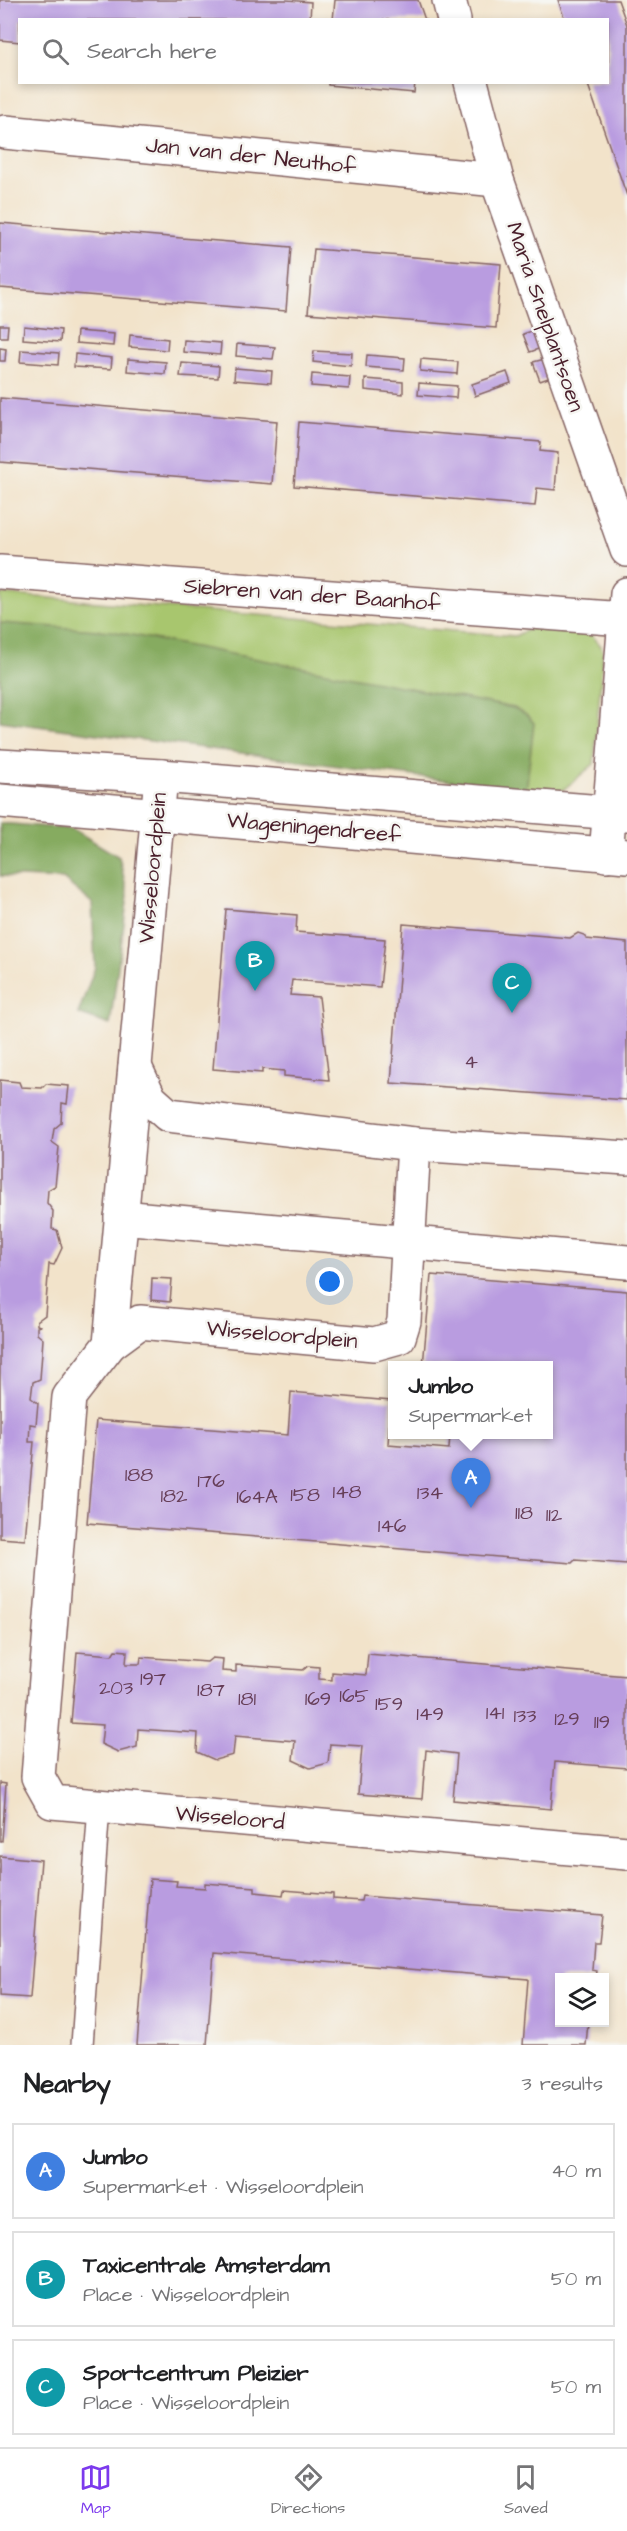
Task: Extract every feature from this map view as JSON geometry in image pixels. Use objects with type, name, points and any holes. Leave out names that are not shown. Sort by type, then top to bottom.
[{"type":"street","points":[[449,0],[454,18]]},
{"type":"street","name":"Maria Snelplantsoen","points":[[472,84],[497,180],[627,550]]},
{"type":"street","name":"Jan van der Neuthof","points":[[5,132],[497,180]]},
{"type":"street","name":"Siebren van der Baanhof","points":[[0,572],[626,607]]},
{"type":"street","points":[[616,855],[626,607]]},
{"type":"street","name":"Wageningendreef","points":[[0,766],[161,776],[618,813]]},
{"type":"street","name":"Wisseloordplein","points":[[110,1344],[161,776]]},
{"type":"street","name":"Wageningendreef","points":[[0,801],[616,855]]},
{"type":"street","points":[[135,1067],[150,1099],[168,1115],[414,1144],[627,1158]]},
{"type":"street","name":"Wisseloordplein","points":[[52,1587],[69,1397],[110,1344],[140,1322],[374,1344],[399,1337],[404,1321],[414,1144]]},
{"type":"street","points":[[122,1217],[627,1262]]},
{"type":"street","name":"Wisseloord","points":[[52,1587],[38,1778],[52,1802],[627,1853]]},
{"type":"lane","points":[[82,2045],[99,1806]]},
{"type":"green space","points":[[0,594],[515,636],[541,623],[580,627],[591,634],[603,652],[594,764],[557,795],[526,791],[0,640]]},
{"type":"green space","points":[[0,623],[111,631],[514,708],[534,723],[526,791],[0,721]]},
{"type":"green space","points":[[0,823],[73,829],[119,857],[128,895],[110,1025],[78,1014],[95,967],[92,903],[63,879],[0,876]]},
{"type":"building","points":[[0,0],[287,0],[311,2],[310,18],[18,18],[18,42],[0,40]]},
{"type":"building","points":[[335,0],[418,0],[424,18],[333,18]]},
{"type":"building","points":[[558,0],[618,0],[627,25],[627,196],[588,84],[609,84],[609,18],[564,18]]},
{"type":"building","points":[[328,84],[415,84],[414,93]]},
{"type":"building","points":[[0,223],[291,247],[286,311],[0,288]]},
{"type":"building","points":[[314,249],[501,264],[496,328],[308,313]]},
{"type":"building","points":[[0,325],[8,325],[7,337],[0,337]]},
{"type":"building","points":[[24,326],[61,330],[60,342],[23,339]]},
{"type":"building","points":[[535,330],[541,348],[530,352],[523,334]]},
{"type":"building","points":[[77,331],[114,334],[113,346],[76,343]]},
{"type":"building","points":[[130,335],[168,339],[167,350],[129,347]]},
{"type":"building","points":[[184,340],[221,343],[220,355],[183,352]]},
{"type":"building","points":[[237,344],[275,347],[273,359],[236,356]]},
{"type":"building","points":[[0,348],[6,349],[5,361],[0,361]]},
{"type":"building","points":[[21,350],[59,353],[58,365],[20,362]]},
{"type":"building","points":[[314,351],[352,353],[351,366],[313,362]]},
{"type":"building","points":[[75,354],[112,358],[111,369],[74,367]]},
{"type":"building","points":[[367,355],[405,358],[404,370],[366,367]]},
{"type":"building","points":[[128,359],[166,362],[165,374],[127,371]]},
{"type":"building","points":[[421,359],[458,362],[457,374],[420,371]]},
{"type":"building","points":[[545,359],[551,377],[540,381],[533,362]]},
{"type":"building","points":[[182,363],[219,366],[218,378],[180,376]]},
{"type":"building","points":[[235,368],[272,371],[271,383],[234,380]]},
{"type":"building","points":[[507,372],[511,383],[475,396],[472,384]]},
{"type":"building","points":[[312,374],[350,377],[349,389],[311,386]]},
{"type":"building","points":[[365,379],[403,382],[403,394],[365,390]]},
{"type":"building","points":[[419,383],[457,386],[456,398],[418,395]]},
{"type":"building","points":[[0,398],[277,421],[272,484],[0,462]]},
{"type":"building","points":[[299,422],[541,442],[540,451],[558,453],[555,490],[537,488],[535,506],[294,486]]},
{"type":"building","points":[[226,909],[297,915],[296,932],[385,939],[380,987],[292,980],[290,995],[319,997],[329,1080],[284,1076],[284,1071],[262,1069],[262,1073],[213,1069]]},
{"type":"building","points":[[403,924],[570,938],[578,933],[584,935],[586,939],[627,943],[627,1100],[391,1083]]},
{"type":"building","points":[[0,1080],[19,1082],[21,1087],[42,1088],[46,1084],[69,1086],[67,1104],[62,1103],[61,1123],[54,1129],[52,1142],[59,1147],[55,1186],[48,1190],[47,1203],[53,1211],[52,1229],[57,1230],[62,1248],[54,1265],[49,1264],[45,1315],[37,1321],[37,1325],[40,1326],[37,1327],[37,1334],[43,1339],[40,1379],[33,1382],[31,1398],[38,1403],[36,1425],[30,1424],[29,1442],[34,1442],[25,1540],[0,1538]]},
{"type":"building","points":[[431,1275],[627,1291],[627,1564],[575,1560],[572,1563],[87,1523],[96,1420],[288,1435],[291,1392],[388,1401],[388,1444],[449,1449],[450,1439],[553,1439],[553,1361],[423,1361]]},
{"type":"building","points":[[152,1278],[172,1279],[170,1302],[151,1300]]},
{"type":"building","points":[[115,1650],[127,1651],[126,1664],[140,1664],[141,1657],[207,1662],[212,1658],[223,1659],[222,1671],[236,1672],[236,1665],[303,1670],[308,1666],[319,1667],[319,1679],[332,1680],[332,1672],[366,1675],[368,1654],[627,1676],[627,1768],[555,1762],[551,1809],[453,1800],[457,1754],[426,1750],[422,1799],[358,1794],[362,1746],[330,1744],[328,1763],[310,1768],[293,1760],[295,1741],[235,1736],[233,1755],[215,1760],[197,1752],[198,1733],[138,1729],[137,1747],[118,1752],[101,1744],[103,1725],[71,1723],[77,1652],[112,1655]]},
{"type":"building","points":[[0,1783],[6,1784],[2,1841],[0,1841]]},
{"type":"building","points":[[0,1856],[41,1860],[30,1998],[0,1996]]},
{"type":"building","points":[[150,1879],[177,1881],[176,1886],[205,1888],[205,1883],[255,1887],[255,1892],[283,1895],[284,1890],[333,1894],[333,1899],[361,1901],[362,1896],[602,1915],[599,1942],[594,1942],[592,1970],[597,1971],[597,1973],[555,1973],[555,2027],[588,2027],[586,2045],[523,2045],[528,1979],[214,1953],[207,2045],[137,2045]]},
{"type":"place","name":"Taxicentrale Amsterdam","points":[[255,991]]},
{"type":"place","name":"Sportcentrum Pleizier","points":[[512,1013]]},
{"type":"place","name":"Jumbo","points":[[471,1508]]}]
